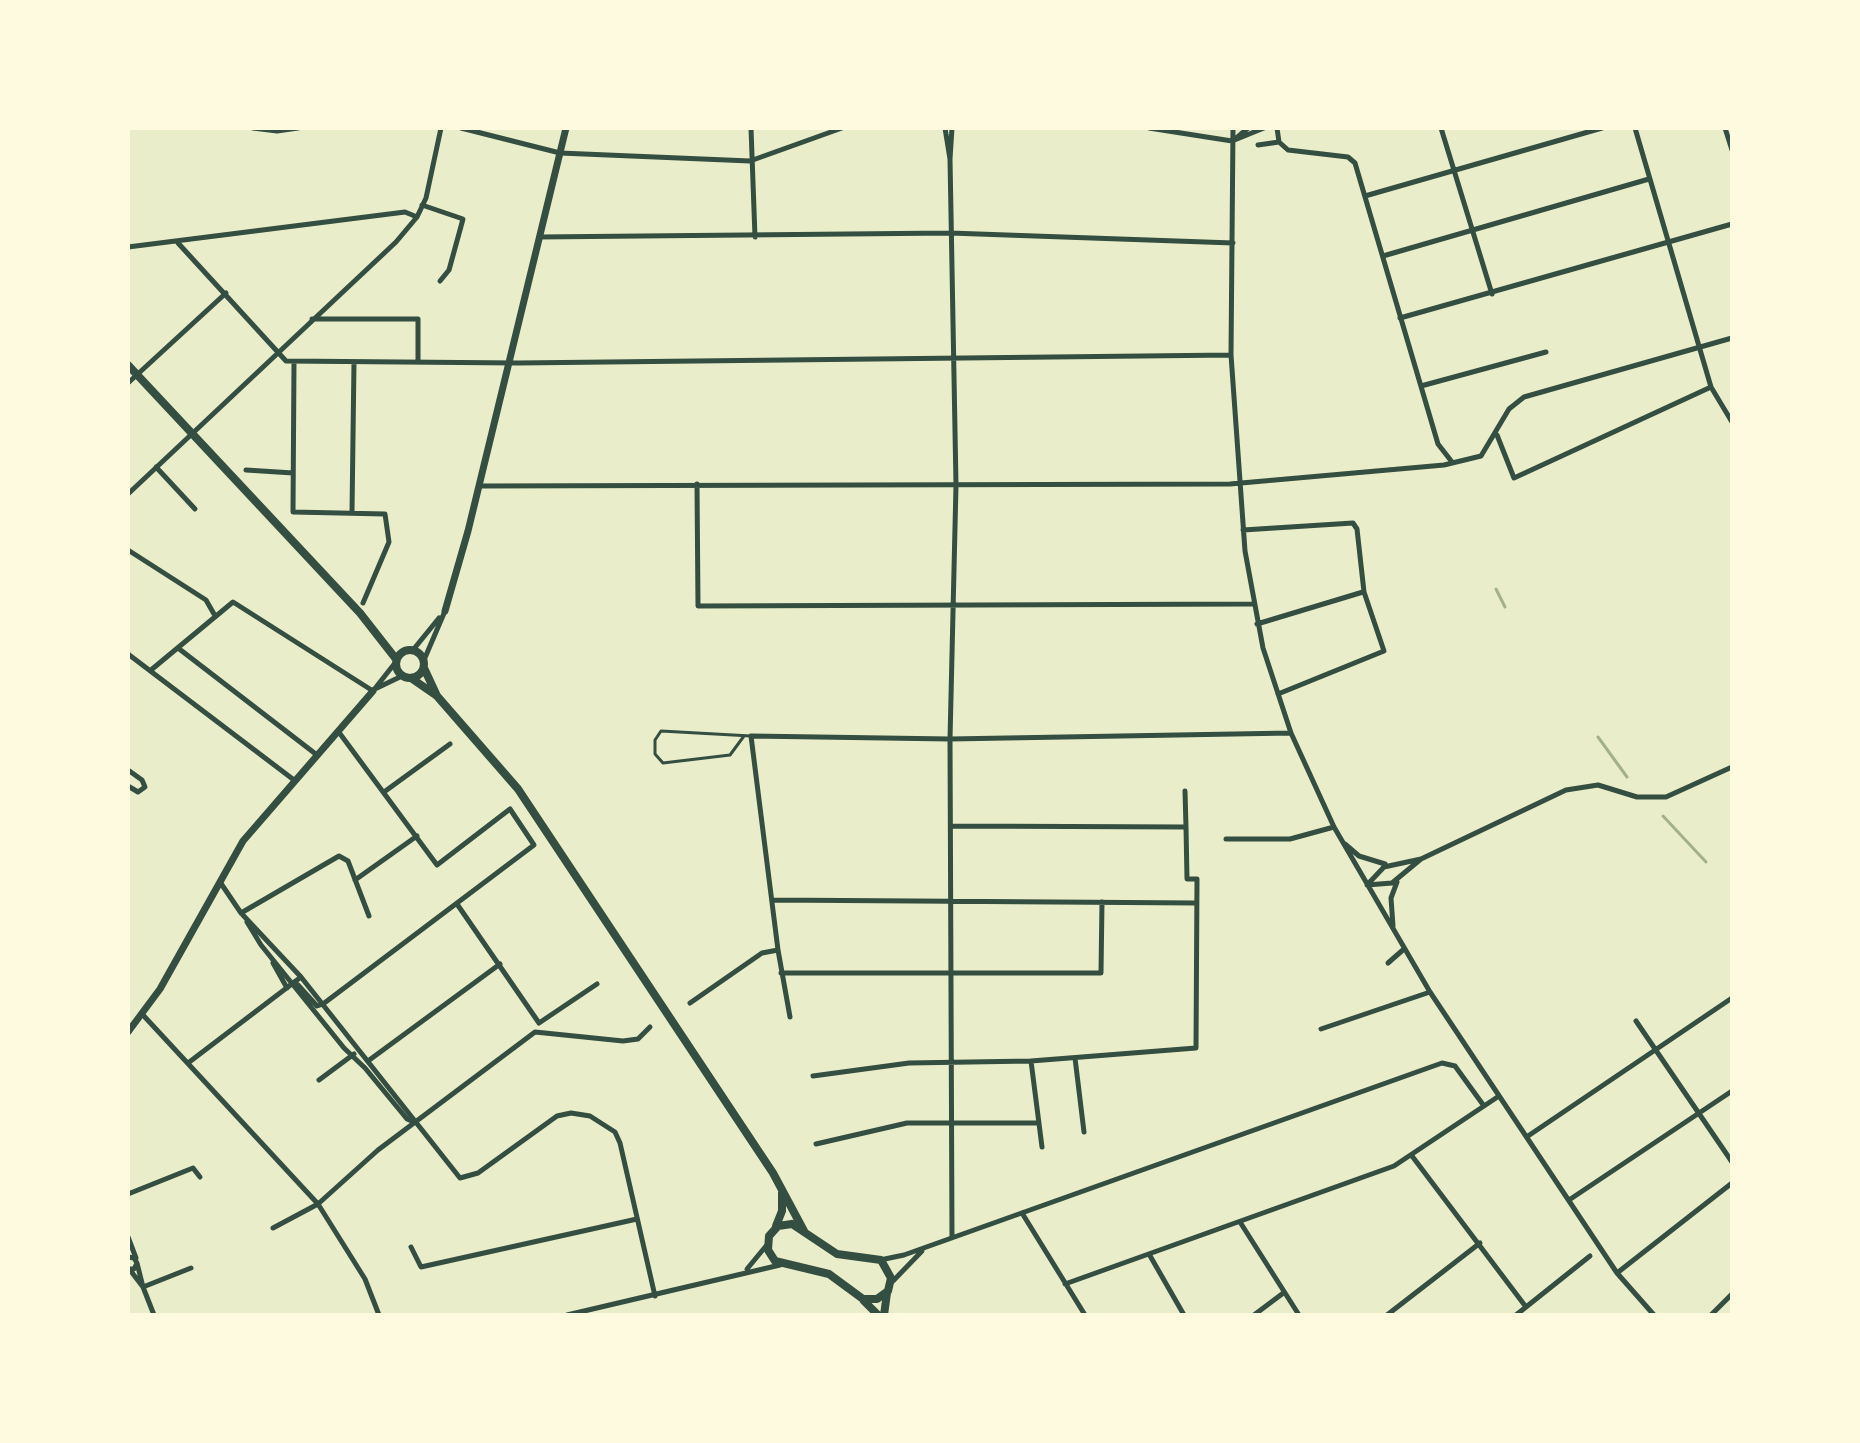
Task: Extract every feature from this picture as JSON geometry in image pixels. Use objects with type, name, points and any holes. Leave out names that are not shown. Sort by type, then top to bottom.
[{"type":"main road","points":[[128,365],[384,639],[407,677],[437,696],[518,789],[781,1189],[804,1231]]},
{"type":"main road","points":[[384,639],[408,650],[424,664],[437,696]]},
{"type":"main road","points":[[396,661],[408,650]]},
{"type":"main road","points":[[407,677],[424,664]]},
{"type":"main road","points":[[781,1189],[782,1211],[767,1243],[770,1256],[781,1265],[818,1269],[838,1278],[878,1315]]},
{"type":"main road","points":[[773,1230],[792,1224],[837,1254],[879,1260],[890,1271],[889,1288],[883,1301],[884,1315]]},
{"type":"main road","points":[[857,1295],[870,1300],[889,1288]]},
{"type":"street","points":[[253,128],[277,131],[298,128]]},
{"type":"street","points":[[128,494],[396,242],[417,217],[433,178],[441,128]]},
{"type":"street","points":[[461,128],[560,153],[750,161],[842,128]]},
{"type":"street","points":[[424,664],[445,611],[479,486],[566,128]]},
{"type":"street","points":[[751,128],[755,237]]},
{"type":"street","points":[[945,128],[950,159]]},
{"type":"street","points":[[952,128],[950,233],[956,485],[950,739],[952,1236]]},
{"type":"street","points":[[1149,128],[1232,141],[1264,128]]},
{"type":"street","points":[[1233,128],[1231,355],[1243,530],[1252,604],[1291,733],[1342,842],[1430,992],[1617,1273],[1653,1315]]},
{"type":"street","points":[[1232,141],[1248,128]]},
{"type":"street","points":[[1277,128],[1279,142],[1288,150],[1352,159],[1438,444],[1446,459],[1452,462]]},
{"type":"street","points":[[1441,128],[1492,294]]},
{"type":"street","points":[[1365,196],[1602,128]]},
{"type":"street","points":[[1635,128],[1711,387],[1732,422]]},
{"type":"street","points":[[1725,128],[1732,150]]},
{"type":"street","points":[[1258,145],[1279,142]]},
{"type":"street","points":[[1383,256],[1649,179]]},
{"type":"street","points":[[422,205],[463,219],[449,270],[440,281]]},
{"type":"street","points":[[128,247],[405,212],[417,217]]},
{"type":"street","points":[[1400,318],[1732,224]]},
{"type":"street","points":[[539,237],[950,233],[1233,243]]},
{"type":"street","points":[[178,243],[277,352],[286,361],[294,362],[953,360],[1231,355]]},
{"type":"street","points":[[128,383],[226,293]]},
{"type":"street","points":[[311,319],[418,319],[418,360]]},
{"type":"street","points":[[479,486],[1239,481],[1452,462],[1481,456],[1509,409],[1524,397],[1732,338]]},
{"type":"street","points":[[1421,386],[1546,352]]},
{"type":"street","points":[[294,362],[293,512],[385,514],[389,542],[363,603]]},
{"type":"street","points":[[352,512],[354,362]]},
{"type":"street","points":[[1496,434],[1514,478],[1711,387]]},
{"type":"street","points":[[156,467],[195,509]]},
{"type":"street","points":[[246,470],[293,473]]},
{"type":"street","points":[[697,484],[698,606],[1252,604]]},
{"type":"street","points":[[1243,530],[1353,523],[1357,529],[1364,592],[1384,651],[1278,694]]},
{"type":"street","points":[[128,550],[207,600],[236,603],[373,691]]},
{"type":"street","points":[[1257,624],[1364,592]]},
{"type":"street","points":[[207,600],[214,615]]},
{"type":"street","points":[[151,670],[229,604]]},
{"type":"street","points":[[408,650],[445,611]]},
{"type":"street","points":[[178,648],[317,755]]},
{"type":"street","points":[[128,654],[294,780]]},
{"type":"street","points":[[128,1032],[143,1015],[247,835],[396,661]]},
{"type":"street","points":[[373,691],[407,677]]},
{"type":"street","points":[[293,983],[317,1006],[323,1004],[534,845],[510,809],[437,865],[338,731]]},
{"type":"street","points":[[790,1017],[748,736],[950,739],[1291,733]]},
{"type":"street","points":[[384,792],[450,744]]},
{"type":"street","points":[[1367,885],[1379,870],[1421,859],[1566,790],[1598,785],[1637,797],[1666,797],[1732,767]]},
{"type":"street","points":[[128,770],[142,780],[145,787],[138,792],[128,786]]},
{"type":"street","points":[[813,1076],[909,1063],[1031,1061],[1196,1048],[1197,879],[1187,879],[1185,791]]},
{"type":"street","points":[[951,826],[1186,827]]},
{"type":"street","points":[[1226,839],[1290,839],[1334,827]]},
{"type":"street","points":[[355,880],[417,836]]},
{"type":"street","points":[[1342,842],[1359,856],[1394,865]]},
{"type":"street","points":[[241,913],[335,856],[348,861],[369,916]]},
{"type":"street","points":[[1367,885],[1384,886],[1421,859]]},
{"type":"street","points":[[1395,935],[1390,914],[1398,878]]},
{"type":"street","points":[[219,882],[287,988]]},
{"type":"street","points":[[772,900],[1196,903]]},
{"type":"street","points":[[781,973],[1101,973],[1102,902]]},
{"type":"street","points":[[457,904],[539,1023]]},
{"type":"street","points":[[241,913],[301,977],[460,1178],[469,1178],[557,1116],[571,1113],[604,1122],[620,1143],[655,1296]]},
{"type":"street","points":[[261,945],[407,1119],[415,1122]]},
{"type":"street","points":[[1388,963],[1404,949]]},
{"type":"street","points":[[690,1003],[762,953],[778,950]]},
{"type":"street","points":[[368,1061],[500,964]]},
{"type":"street","points":[[188,1063],[301,977]]},
{"type":"street","points":[[273,1228],[318,1204],[415,1122],[535,1032],[539,1023],[597,984]]},
{"type":"street","points":[[1321,1029],[1430,992]]},
{"type":"street","points":[[1528,1136],[1732,998]]},
{"type":"street","points":[[320,1019],[323,1004]]},
{"type":"street","points":[[143,1015],[318,1204],[365,1279],[379,1315]]},
{"type":"street","points":[[1636,1021],[1732,1162]]},
{"type":"street","points":[[535,1032],[623,1041],[638,1039],[650,1027]]},
{"type":"street","points":[[319,1080],[360,1050]]},
{"type":"street","points":[[1075,1058],[1084,1132]]},
{"type":"street","points":[[1031,1061],[1042,1147]]},
{"type":"street","points":[[879,1260],[926,1248],[952,1236],[1442,1063],[1455,1066],[1484,1106]]},
{"type":"street","points":[[1569,1200],[1732,1091]]},
{"type":"street","points":[[1065,1284],[1412,1156],[1499,1096]]},
{"type":"street","points":[[816,1144],[907,1123],[1039,1123]]},
{"type":"street","points":[[1412,1156],[1526,1307]]},
{"type":"street","points":[[128,1194],[193,1168],[200,1177]]},
{"type":"street","points":[[1617,1273],[1732,1183]]},
{"type":"street","points":[[1022,1213],[1085,1315]]},
{"type":"street","points":[[411,1247],[421,1267],[637,1219]]},
{"type":"street","points":[[1240,1222],[1282,1294],[1299,1315]]},
{"type":"street","points":[[128,1237],[154,1315]]},
{"type":"street","points":[[743,1272],[758,1260],[767,1243]]},
{"type":"street","points":[[1387,1315],[1480,1243]]},
{"type":"street","points":[[889,1288],[905,1265],[926,1248]]},
{"type":"street","points":[[1149,1254],[1184,1315]]},
{"type":"street","points":[[1516,1315],[1590,1256]]},
{"type":"street","points":[[128,1257],[137,1261]]},
{"type":"street","points":[[137,1261],[129,1269],[143,1287]]},
{"type":"street","points":[[567,1315],[781,1265]]},
{"type":"street","points":[[143,1287],[191,1268]]},
{"type":"street","points":[[1254,1315],[1282,1294]]},
{"type":"street","points":[[1711,1315],[1732,1294]]},
{"type":"lane","points":[[661,731],[748,736],[730,755],[663,763],[655,754],[655,740],[661,731]]},
{"type":"waterway","points":[[1496,589],[1505,607]]},
{"type":"waterway","points":[[1598,737],[1627,777]]},
{"type":"waterway","points":[[1663,816],[1706,862]]}]
